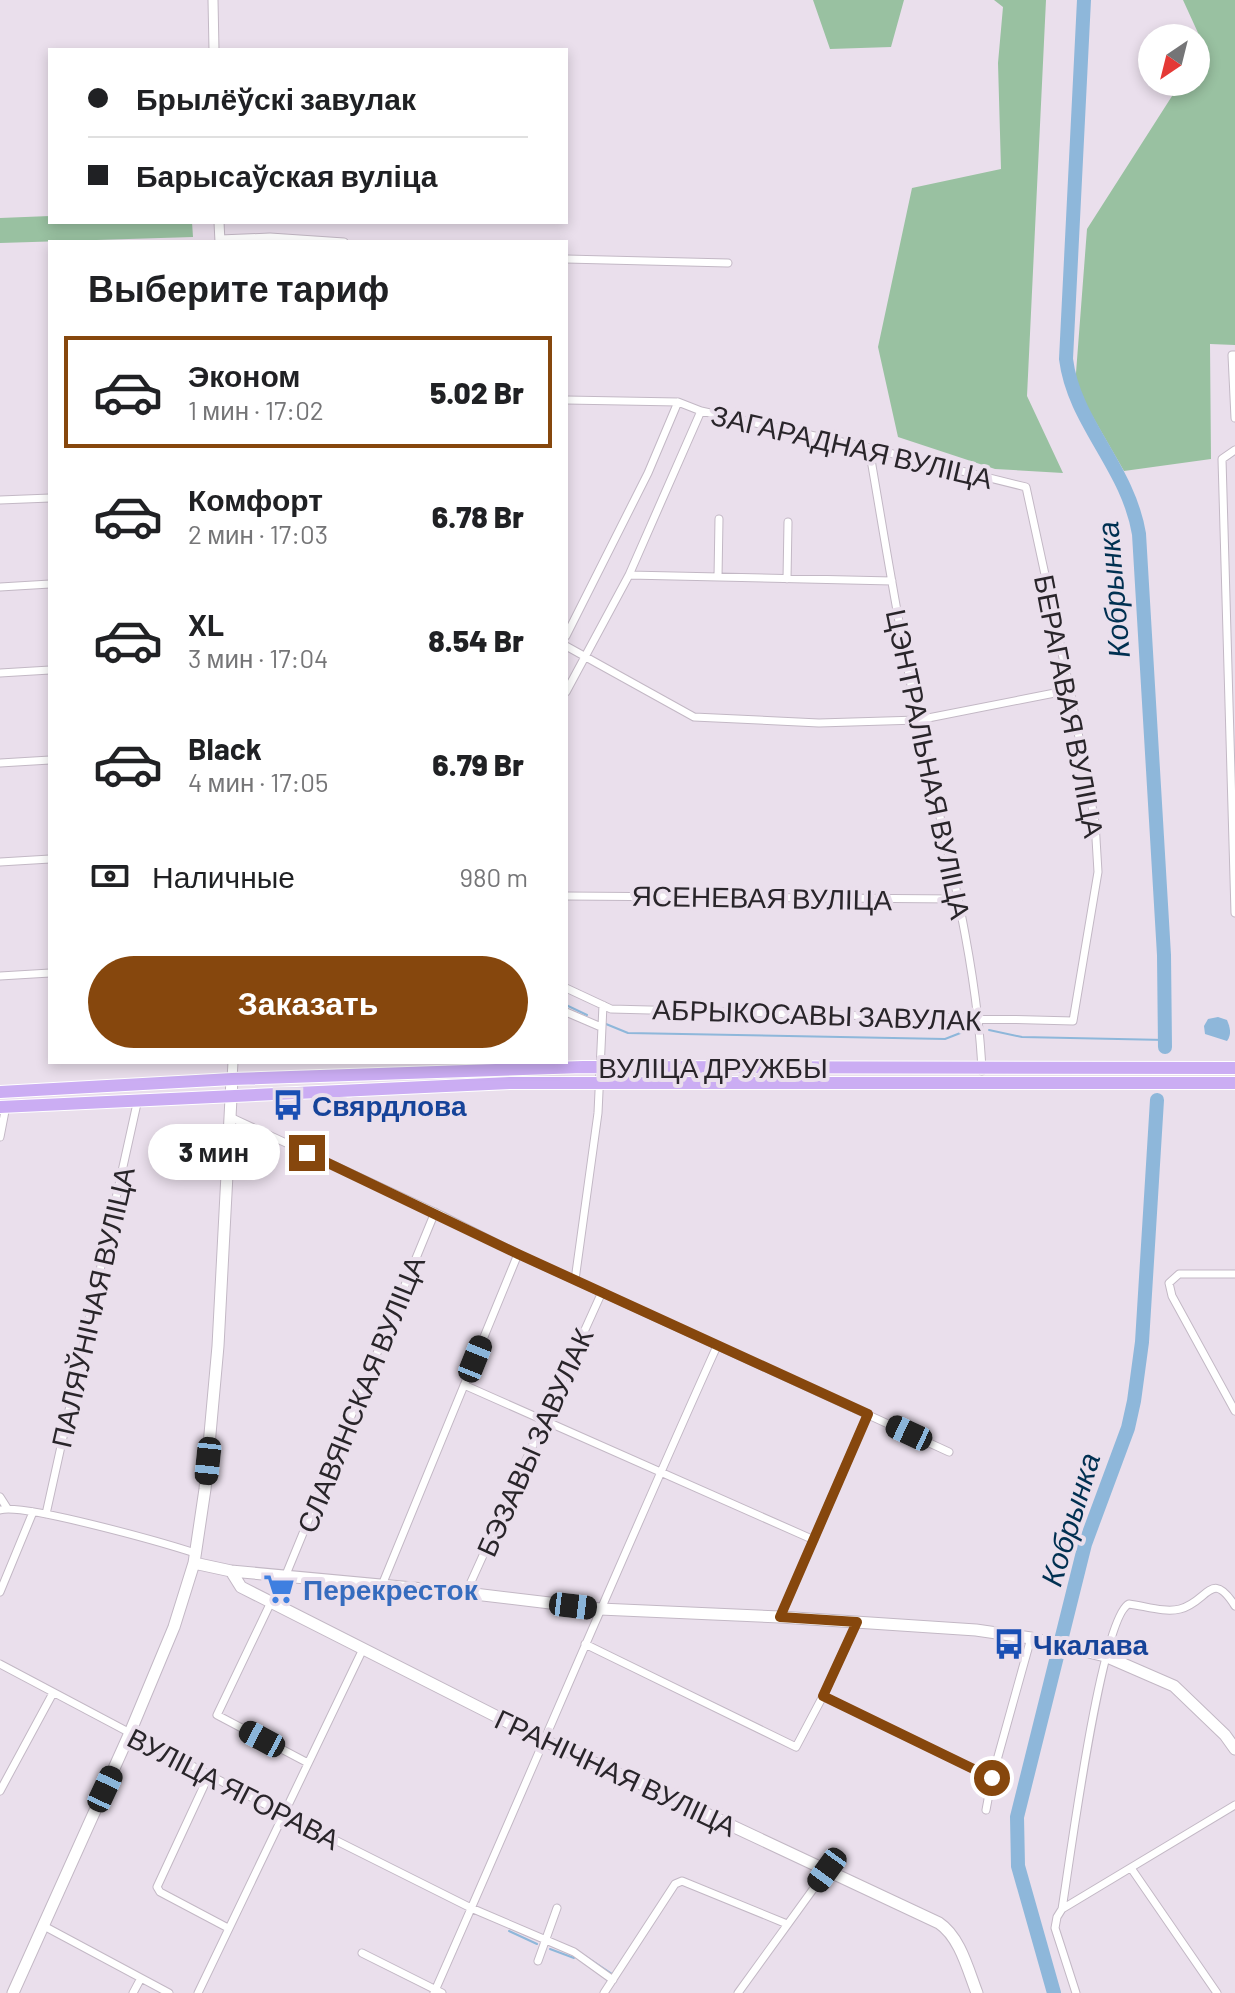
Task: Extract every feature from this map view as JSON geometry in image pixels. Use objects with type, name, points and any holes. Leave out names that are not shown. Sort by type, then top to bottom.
[{"type":"main road","name":"ВУЛІЦА ДРУЖБЫ","points":[[0,1092],[419,1071],[982,1067],[1235,1070]]},
{"type":"main road","points":[[899,1081],[927,1077],[970,1077],[979,1073],[982,1067]]},
{"type":"main road","points":[[510,1083],[542,1077],[590,1077],[600,1068]]},
{"type":"main road","points":[[599,1082],[607,1074],[688,1068]]},
{"type":"main road","points":[[1156,1082],[1187,1077],[1227,1078],[1235,1070]]},
{"type":"main road","points":[[231,1095],[241,1086],[286,1083],[318,1076]]},
{"type":"main road","points":[[13,1993],[129,1735],[174,1627],[195,1558],[205,1489],[218,1346],[232,1079]]},
{"type":"main road","points":[[138,1099],[224,1089],[232,1079]]},
{"type":"main road","name":"ВУЛІЦА ДРУЖБЫ","points":[[3,1106],[510,1083],[1235,1083]]},
{"type":"main road","points":[[195,1558],[231,1571],[600,1609],[976,1630],[1049,1641],[1105,1656],[1174,1686],[1225,1735],[1235,1749]]},
{"type":"main road","name":"ГРАНІЧНАЯ ВУЛІЦА","points":[[231,1571],[241,1587],[545,1741],[945,1927],[961,1953],[977,1993]]},
{"type":"street","points":[[213,0],[214,48]]},
{"type":"street","points":[[220,240],[270,237],[314,240]]},
{"type":"street","points":[[568,259],[728,263]]},
{"type":"street","points":[[1235,355],[1232,355],[1235,418]]},
{"type":"street","points":[[568,400],[678,402],[648,473],[568,632]]},
{"type":"street","name":"ЗАГАРАДНАЯ ВУЛІЦА","points":[[678,402],[701,411],[1026,487]]},
{"type":"street","points":[[568,688],[629,575],[701,411]]},
{"type":"street","name":"ЦЭНТРАЛЬНАЯ ВУЛІЦА","points":[[869,448],[918,720],[957,899],[977,1019],[983,1081]]},
{"type":"street","points":[[1235,450],[1222,459],[1232,718],[1235,913]]},
{"type":"street","name":"БЕРАГАВАЯ ВУЛІЦА","points":[[1026,487],[1095,822],[1098,872],[1073,1021]]},
{"type":"street","points":[[0,500],[48,498]]},
{"type":"street","points":[[718,577],[719,519]]},
{"type":"street","points":[[787,579],[788,522]]},
{"type":"street","points":[[629,575],[892,581]]},
{"type":"street","points":[[0,587],[48,584]]},
{"type":"street","points":[[568,647],[694,717],[819,723],[918,720],[1070,690]]},
{"type":"street","points":[[0,673],[48,670]]},
{"type":"street","points":[[0,763],[48,760]]},
{"type":"street","points":[[0,862],[48,859]]},
{"type":"street","name":"ЯСЕНЕВАЯ ВУЛІЦА","points":[[568,896],[957,899]]},
{"type":"street","points":[[0,976],[48,973]]},
{"type":"street","name":"АБРЫКОСАВЫ ЗАВУЛАК","points":[[568,989],[611,1009],[1073,1021]]},
{"type":"street","points":[[575,1280],[594,1151],[603,1005]]},
{"type":"street","points":[[568,1013],[601,1027]]},
{"type":"street","points":[[232,1079],[233,1064]]},
{"type":"street","name":"ПАЛЯЎНІЧАЯ ВУЛІЦА","points":[[46,1514],[138,1099]]},
{"type":"street","points":[[0,1137],[3,1106]]},
{"type":"street","points":[[230,1117],[518,1254],[949,1452]]},
{"type":"street","name":"СЛАВЯНСКАЯ ВУЛІЦА","points":[[285,1577],[435,1212]]},
{"type":"street","points":[[382,1585],[518,1254]]},
{"type":"street","points":[[1235,1274],[1179,1274],[1172,1278],[1169,1290],[1232,1399],[1235,1411]]},
{"type":"street","name":"БЭЗАВЫ ЗАВУЛАК","points":[[466,1593],[602,1292]]},
{"type":"street","points":[[362,1953],[437,1992],[600,1609],[717,1346]]},
{"type":"street","points":[[464,1385],[814,1540]]},
{"type":"street","points":[[780,1617],[868,1414]]},
{"type":"street","points":[[0,1497],[4,1509],[46,1514],[195,1558]]},
{"type":"street","points":[[0,1592],[33,1512]]},
{"type":"street","points":[[1076,1993],[1055,1928],[1062,1909],[1105,1656],[1124,1606],[1185,1608],[1220,1587],[1235,1606]]},
{"type":"street","points":[[271,1602],[217,1715],[308,1763]]},
{"type":"street","points":[[585,1644],[796,1747],[857,1622]]},
{"type":"street","points":[[986,1810],[1031,1638]]},
{"type":"street","points":[[198,1993],[363,1649]]},
{"type":"street","name":"ВУЛІЦА ЯГОРАВА","points":[[0,1664],[208,1777],[471,1908],[574,1952],[613,1980]]},
{"type":"street","points":[[0,1791],[53,1693]]},
{"type":"street","points":[[823,1696],[992,1778]]},
{"type":"street","points":[[208,1777],[157,1887],[160,1892],[228,1928]]},
{"type":"street","points":[[1062,1909],[1235,1805]]},
{"type":"street","points":[[1131,1868],[1217,1993]]},
{"type":"street","points":[[738,1993],[827,1870]]},
{"type":"street","points":[[604,1993],[675,1884],[682,1881],[787,1924]]},
{"type":"street","points":[[538,1961],[557,1908]]},
{"type":"street","points":[[42,1925],[169,1993]]},
{"type":"street","points":[[133,1993],[141,1978]]},
{"type":"green space","points":[[813,0],[904,0],[891,47],[830,49]]},
{"type":"green space","points":[[994,0],[1046,0],[1027,396],[1063,473],[995,469],[898,437],[878,347],[912,188],[1001,169],[998,63],[1003,7]]},
{"type":"green space","points":[[1183,0],[1235,0],[1235,345],[1210,344],[1211,459],[1124,471],[1075,386],[1087,229],[1172,96],[1210,96],[1210,24],[1194,24]]},
{"type":"green space","points":[[48,216],[48,224],[192,224],[193,237],[0,243],[0,218]]},
{"type":"water","points":[[1218,1017],[1227,1020],[1230,1033],[1227,1041],[1205,1034],[1204,1026],[1208,1019]]},
{"type":"waterway","name":"Кобрынка","points":[[1084,0],[1066,359],[1079,404],[1124,487],[1139,534],[1164,955],[1165,1047]]},
{"type":"waterway","points":[[568,1006],[587,1015]]},
{"type":"waterway","points":[[606,1024],[628,1033],[945,1039],[968,1030]]},
{"type":"waterway","points":[[989,1030],[1022,1037],[1166,1040]]},
{"type":"waterway","name":"Кобрынка","points":[[1054,1993],[1018,1866],[1017,1817],[1085,1544],[1128,1428],[1134,1401],[1142,1342],[1157,1100]]},
{"type":"waterway","points":[[509,1931],[537,1944]]},
{"type":"waterway","points":[[550,1949],[574,1958]]},
{"type":"waterway","points":[[585,1956],[612,1974]]},
{"type":"place","name":"Свярдлова","points":[[288,1105]]},
{"type":"place","name":"Перекресток","points":[[279,1589]]},
{"type":"place","name":"Чкалава","points":[[1009,1644]]},
{"type":"route","points":[[307,1153],[518,1254],[868,1414],[780,1617],[857,1622],[823,1696],[992,1778]]}]
